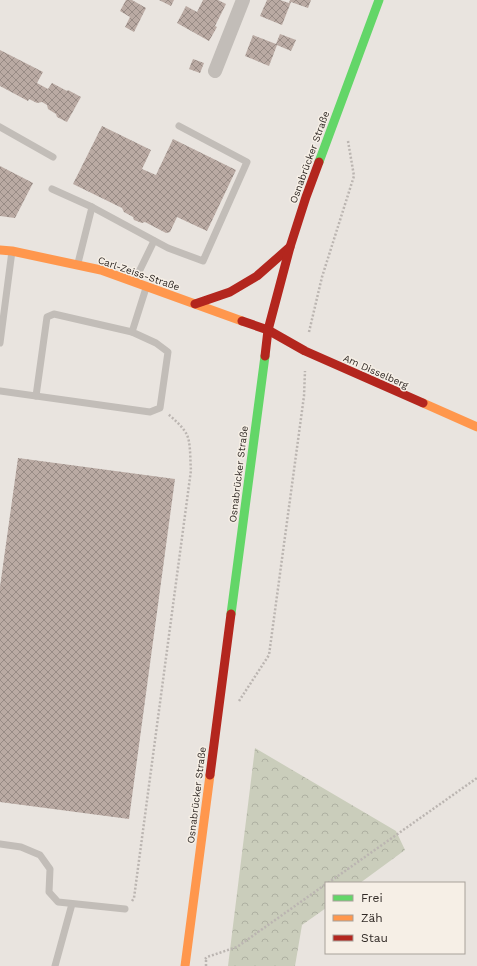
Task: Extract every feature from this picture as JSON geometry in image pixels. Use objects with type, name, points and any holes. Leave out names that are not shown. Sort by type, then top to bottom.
[{"type":"main road","name":"Osnabrücker Straße","points":[[185,966],[268,330],[290,247],[306,197],[379,0]]},
{"type":"main road","points":[[195,304],[230,292],[257,276],[290,247]]},
{"type":"main road","name":"Carl-Zeiss-Straße","points":[[0,250],[12,251],[101,270],[268,330]]},
{"type":"main road","name":"Am Disselberg","points":[[268,330],[305,351],[477,427]]},
{"type":"street","points":[[215,71],[243,0]]},
{"type":"lane","points":[[52,189],[92,206],[168,248],[203,261],[247,162],[179,126]]},
{"type":"lane","points":[[0,127],[53,157]]},
{"type":"lane","points":[[78,265],[92,206]]},
{"type":"lane","points":[[134,282],[154,241]]},
{"type":"lane","points":[[0,343],[12,251]]},
{"type":"lane","points":[[132,332],[147,287]]},
{"type":"lane","points":[[0,391],[150,412],[160,408],[168,352],[156,343],[132,332],[54,314],[47,317],[36,396]]},
{"type":"lane","points":[[0,844],[21,847],[40,856],[50,869],[49,892],[58,902],[125,909]]},
{"type":"lane","points":[[55,966],[72,904]]},
{"type":"path","points":[[237,704],[269,655],[304,396],[305,351],[322,277],[354,176],[347,138]]},
{"type":"path","points":[[125,909],[134,898],[191,470],[188,436],[174,419],[160,408]]},
{"type":"path","points":[[330,882],[477,778]]},
{"type":"path","points":[[204,962],[207,957],[237,947],[325,885]]},
{"type":"path","points":[[206,966],[208,950]]},
{"type":"green space","points":[[255,748],[396,831],[405,850],[361,882],[325,882],[325,909],[302,925],[295,966],[228,966]]},
{"type":"building","points":[[126,0],[132,0],[146,8],[134,32],[125,27],[130,17],[120,11]]},
{"type":"building","points":[[159,0],[174,0],[171,6]]},
{"type":"building","points":[[203,0],[218,0],[226,4],[215,26],[217,27],[209,41],[177,23],[186,6],[197,12]]},
{"type":"building","points":[[267,0],[280,0],[289,3],[290,0],[311,0],[308,8],[291,2],[282,25],[260,16]]},
{"type":"building","points":[[280,34],[296,40],[291,51],[277,45],[269,66],[245,56],[253,35],[276,44]]},
{"type":"building","points":[[0,50],[43,72],[37,83],[48,89],[52,83],[81,97],[67,122],[57,117],[56,114],[48,109],[47,105],[42,102],[37,103],[29,99],[28,101],[0,86]]},
{"type":"building","points":[[193,59],[204,63],[200,73],[189,69]]},
{"type":"building","points":[[102,126],[151,150],[142,169],[156,175],[173,139],[236,170],[207,231],[177,217],[170,232],[166,233],[145,222],[142,223],[134,220],[133,217],[124,212],[122,208],[73,184]]},
{"type":"building","points":[[0,166],[33,183],[15,218],[0,216]]},
{"type":"building","points":[[18,458],[175,479],[129,819],[0,802],[0,587]]},
{"type":"traffic: fast","points":[[319,162],[379,0]]},
{"type":"traffic: fast","points":[[231,614],[265,356]]},
{"type":"traffic: slow","points":[[0,250],[12,251],[101,270],[242,321]]},
{"type":"traffic: slow","points":[[423,403],[477,427]]},
{"type":"traffic: slow","points":[[185,966],[210,775]]},
{"type":"traffic: jam","points":[[265,356],[268,330],[290,247],[319,162]]},
{"type":"traffic: jam","points":[[195,304],[230,292],[257,276],[290,247]]},
{"type":"traffic: jam","points":[[242,321],[268,330],[305,351],[423,403]]},
{"type":"traffic: jam","points":[[210,775],[231,614]]}]
